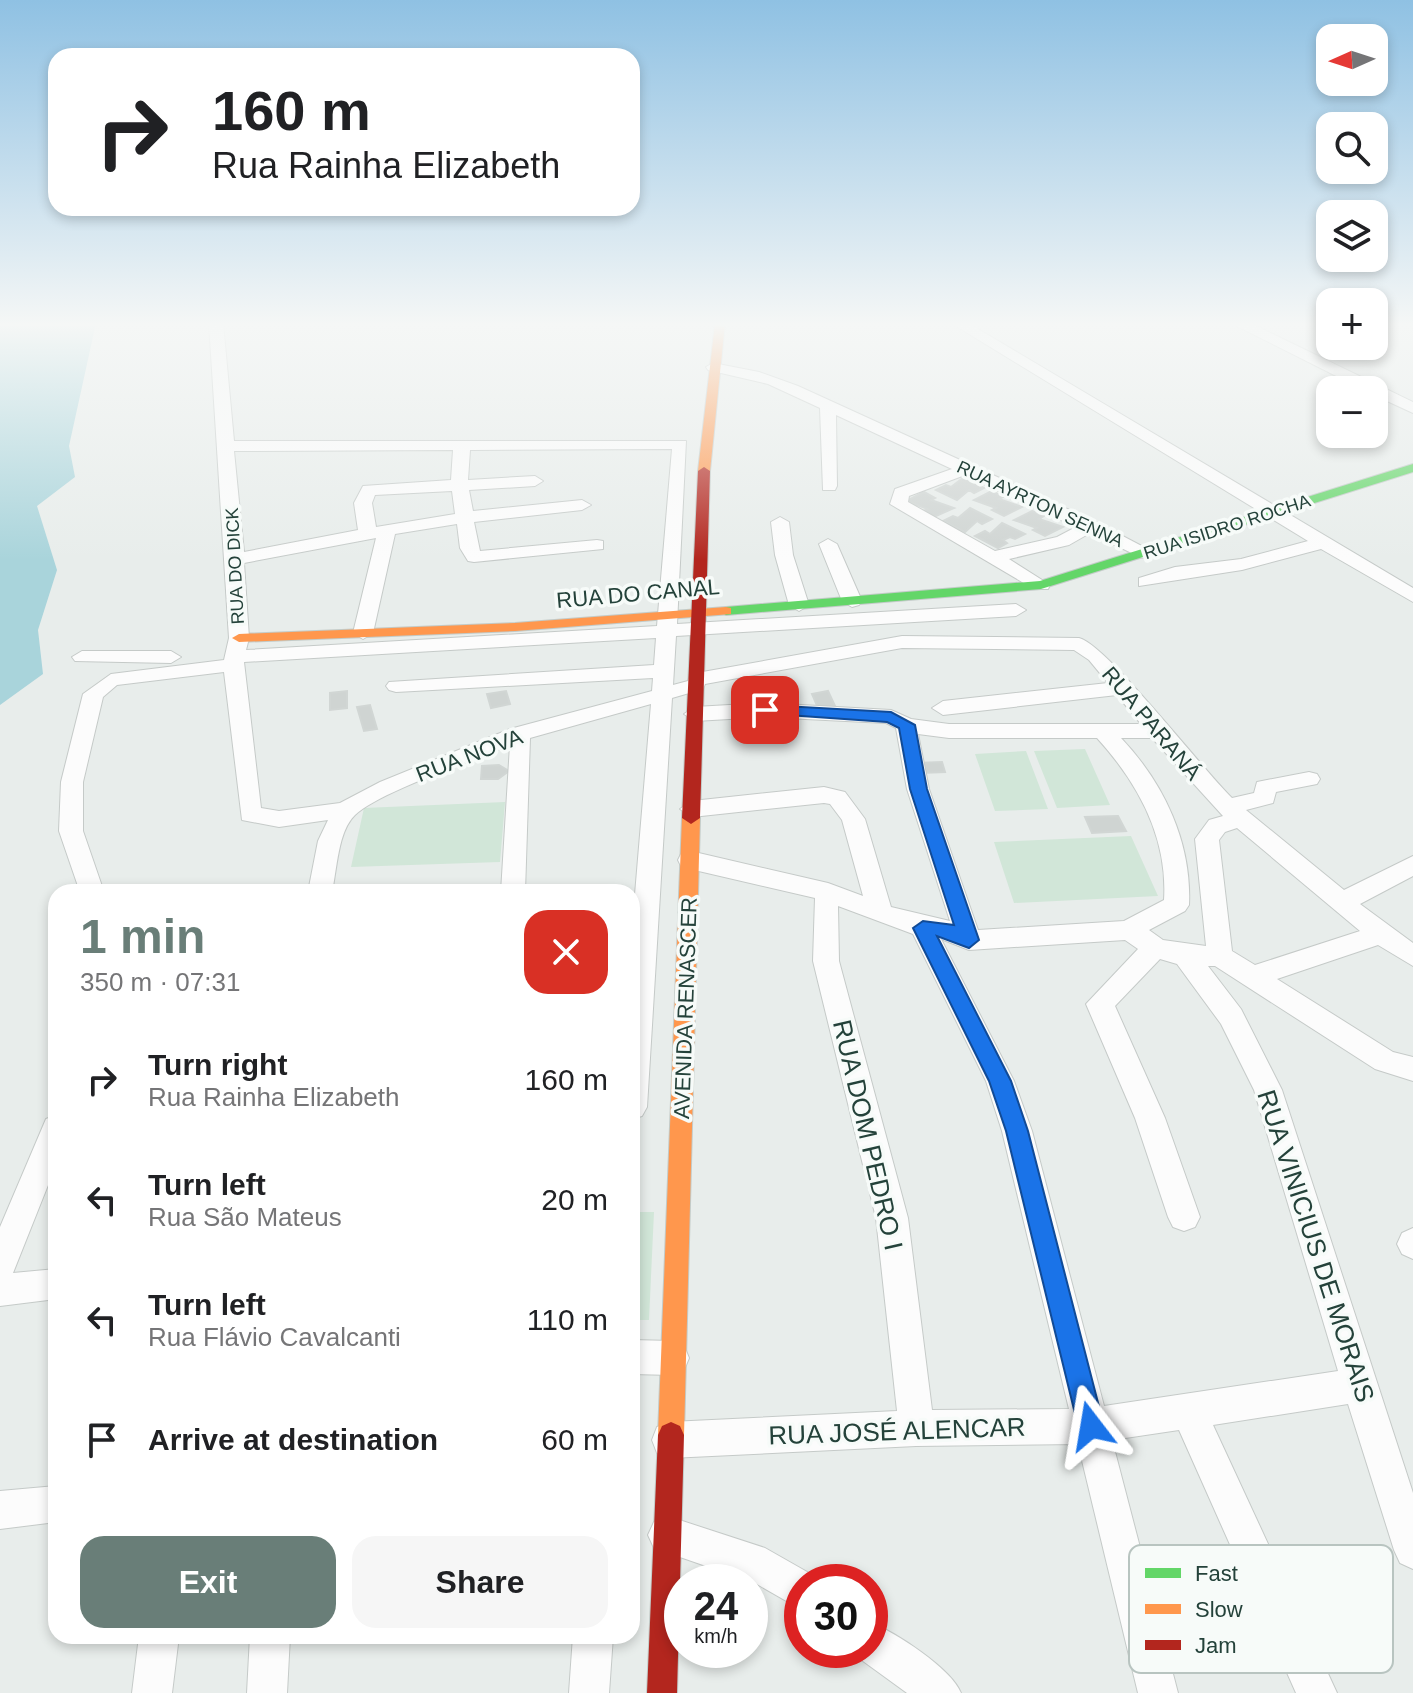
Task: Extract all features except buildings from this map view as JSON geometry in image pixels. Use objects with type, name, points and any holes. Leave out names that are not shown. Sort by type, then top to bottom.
[{"type":"street","name":"RUA DO DICK","points":[[223,402],[235,559],[235,653],[249,808]]},
{"type":"street","name":"AVENIDA RENASCER","points":[[662,1693],[698,620],[709,402]]},
{"type":"street","name":"RUA AYRTON SENNA","points":[[818,402],[1146,553]]},
{"type":"street","points":[[1091,402],[1413,596]]},
{"type":"street","points":[[828,407],[829,486]]},
{"type":"street","points":[[227,446],[705,442]]},
{"type":"street","name":"AVENIDA RENASCER","points":[[640,1001],[678,443]]},
{"type":"street","points":[[462,444],[460,485],[469,548],[474,557],[597,545]]},
{"type":"street","name":"RUA ISIDRO ROCHA","points":[[1041,585],[1413,468]]},
{"type":"street","points":[[966,469],[901,493],[899,504],[1041,585]]},
{"type":"street","points":[[363,633],[377,533],[364,496],[369,490],[535,481]]},
{"type":"street","points":[[401,487],[412,526]]},
{"type":"street","points":[[235,559],[412,526],[515,510],[582,505]]},
{"type":"street","points":[[780,522],[784,555],[799,605]]},
{"type":"street","points":[[993,557],[1063,541],[1090,526]]},
{"type":"street","points":[[1146,582],[1175,573],[1242,564],[1325,542]]},
{"type":"street","points":[[828,544],[852,601]]},
{"type":"street","name":"RUA DO CANAL","points":[[698,620],[799,605],[1002,591],[1041,585]]},
{"type":"street","points":[[1002,591],[1046,642]]},
{"type":"street","points":[[82,657],[145,660],[698,620],[1016,610]]},
{"type":"street","name":"RUA DO CANAL","points":[[235,653],[363,633],[668,622]]},
{"type":"street","name":"RUA PARANÁ","points":[[696,682],[902,642],[1079,644],[1088,649],[1156,731],[1234,813],[1380,934],[1413,956]]},
{"type":"street","points":[[89,884],[71,831],[72,782],[93,694],[100,685],[111,680],[235,653]]},
{"type":"street","points":[[396,686],[664,682]]},
{"type":"street","name":"RUA NOVA","points":[[249,808],[250,814],[265,819],[345,810],[388,787],[518,734],[664,682],[696,682]]},
{"type":"street","points":[[943,708],[1121,688]]},
{"type":"street","points":[[695,714],[765,710],[856,714],[891,717],[906,725],[949,731],[1156,731]]},
{"type":"street","points":[[906,725],[918,789],[969,940]]},
{"type":"street","points":[[690,860],[828,892],[923,928],[947,930],[969,940],[1130,930],[1147,918],[1176,905],[1177,876],[1167,832],[1119,747],[1103,731]]},
{"type":"street","points":[[513,884],[521,747],[518,734]]},
{"type":"street","points":[[1167,832],[1210,830],[1234,813],[1265,798],[1265,787],[1309,779]]},
{"type":"street","points":[[692,809],[824,795],[837,797],[853,819],[880,913]]},
{"type":"street","points":[[322,884],[330,841],[345,810]]},
{"type":"street","points":[[1210,830],[1207,845],[1220,956]]},
{"type":"street","points":[[1342,902],[1413,865]]},
{"type":"street","name":"RUA DOM PEDRO I","points":[[828,892],[824,916],[826,961],[892,1218],[916,1428]]},
{"type":"street","points":[[923,928],[1000,1081],[1017,1131],[1129,1577]]},
{"type":"street","points":[[1130,930],[1155,948],[1186,956],[1220,956],[1385,1061],[1413,1069]]},
{"type":"street","points":[[1252,976],[1317,958],[1380,934]]},
{"type":"street","points":[[1155,948],[1100,1004],[1150,1118],[1184,1217]]},
{"type":"street","name":"RUA VINICIUS DE MORAIS","points":[[1186,956],[1231,1017],[1268,1090],[1413,1550]]},
{"type":"street","points":[[0,1266],[48,1148]]},
{"type":"street","points":[[0,1290],[48,1285]]},
{"type":"street","points":[[640,1357],[672,1358]]},
{"type":"street","name":"RUA JOSÉ ALENCAR","points":[[670,1440],[916,1428],[1091,1426],[1360,1385]]},
{"type":"street","points":[[1189,1413],[1249,1545]]},
{"type":"street","points":[[0,1510],[48,1505]]},
{"type":"street","points":[[667,1535],[765,1567],[784,1579]]},
{"type":"street","points":[[152,1693],[158,1644]]},
{"type":"street","points":[[267,1693],[270,1644]]},
{"type":"street","points":[[589,1693],[592,1644]]},
{"type":"street","points":[[888,1655],[941,1693]]},
{"type":"street","points":[[1153,1673],[1158,1693]]},
{"type":"street","points":[[1308,1673],[1317,1693]]},
{"type":"green space","points":[[1085,749],[1110,805],[1057,808],[1034,751]]},
{"type":"green space","points":[[1026,751],[1048,809],[995,811],[975,754]]},
{"type":"green space","points":[[505,802],[500,862],[351,867],[364,808]]},
{"type":"green space","points":[[1131,836],[1158,896],[1014,903],[994,842]]},
{"type":"green space","points":[[640,1212],[654,1212],[649,1320],[640,1320]]},
{"type":"water","points":[[0,402],[79,402],[69,446],[75,477],[37,506],[57,570],[38,630],[43,674],[0,705]]},
{"type":"traffic: fast","points":[[726,611],[1041,585],[1413,468]]},
{"type":"traffic: slow","points":[[704,471],[711,402]]},
{"type":"traffic: slow","points":[[239,638],[515,627],[726,611]]},
{"type":"traffic: slow","points":[[671,1435],[691,818]]},
{"type":"traffic: jam","points":[[691,818],[704,471]]},
{"type":"traffic: jam","points":[[662,1693],[671,1435]]},
{"type":"route","points":[[765,710],[891,717],[906,725],[918,789],[969,940],[947,930],[923,928],[1000,1081],[1017,1131],[1091,1426]]}]
